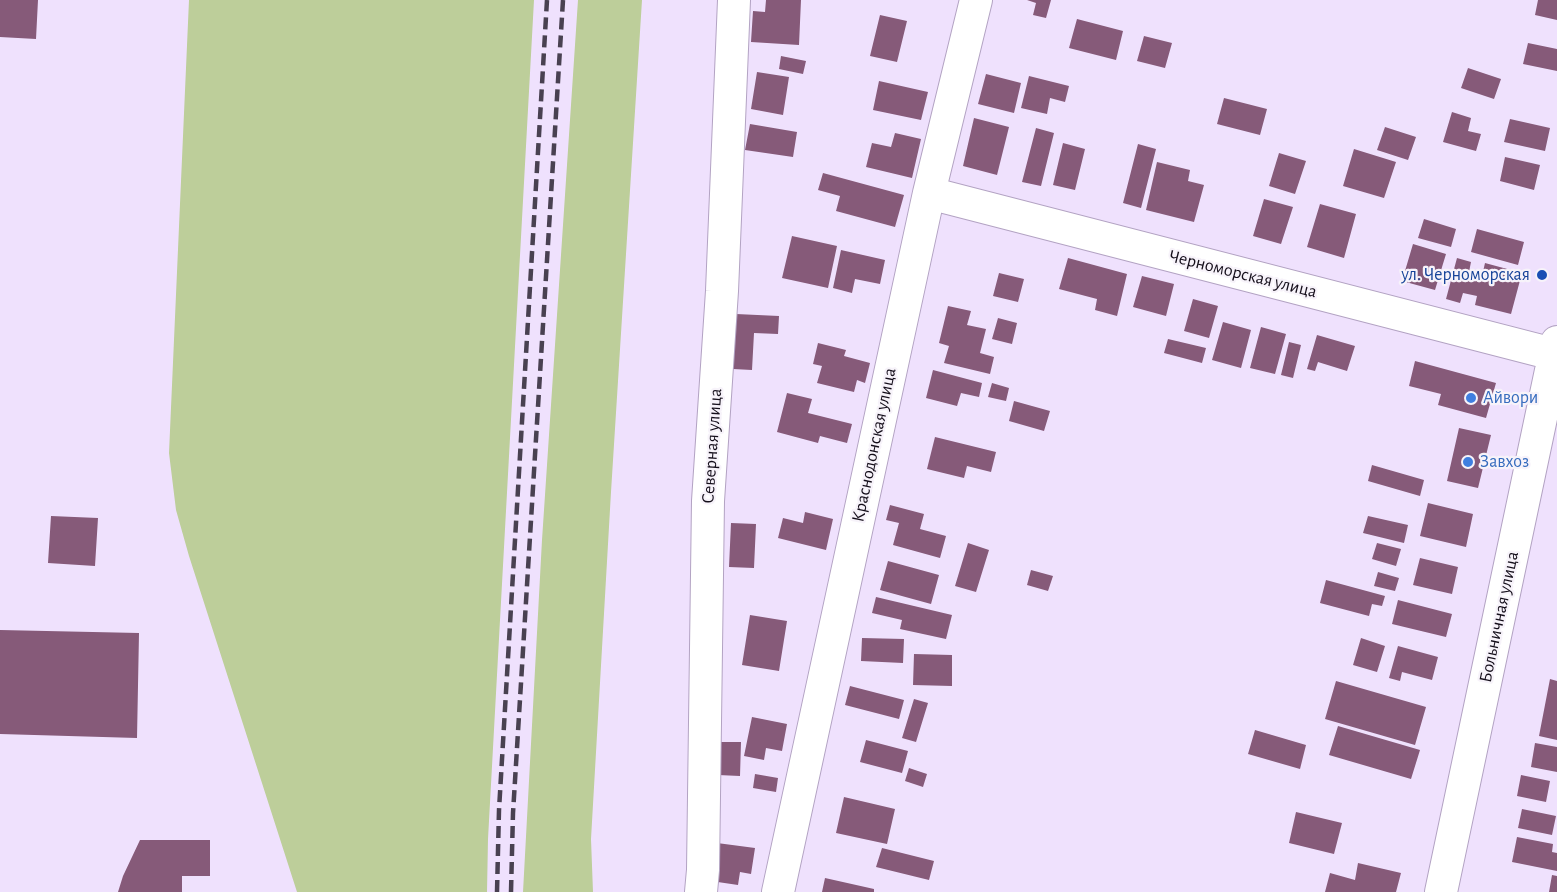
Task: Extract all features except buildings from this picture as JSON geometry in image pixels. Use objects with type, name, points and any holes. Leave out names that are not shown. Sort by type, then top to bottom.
[{"type":"street","name":"Северная улица","points":[[701,892],[708,501],[722,291],[734,0]]},
{"type":"street","name":"Краснодонская улица","points":[[778,892],[929,193],[976,0]]},
{"type":"street","name":"Черноморская улица","points":[[929,193],[1556,350]]},
{"type":"street","name":"Больничная улица","points":[[1441,892],[1556,350]]},
{"type":"green space","points":[[189,0],[534,0],[487,892],[297,892],[189,556],[176,510],[169,453]]},
{"type":"green space","points":[[578,0],[642,0],[591,839],[593,892],[523,892],[542,540]]},
{"type":"railway","points":[[497,892],[499,810],[547,0]]},
{"type":"railway","points":[[511,892],[513,813],[563,0]]},
{"type":"place","name":"ул. Черноморская","points":[[1542,275]]},
{"type":"place","name":"Айвори","points":[[1471,398]]},
{"type":"place","name":"Завхоз","points":[[1468,462]]}]
